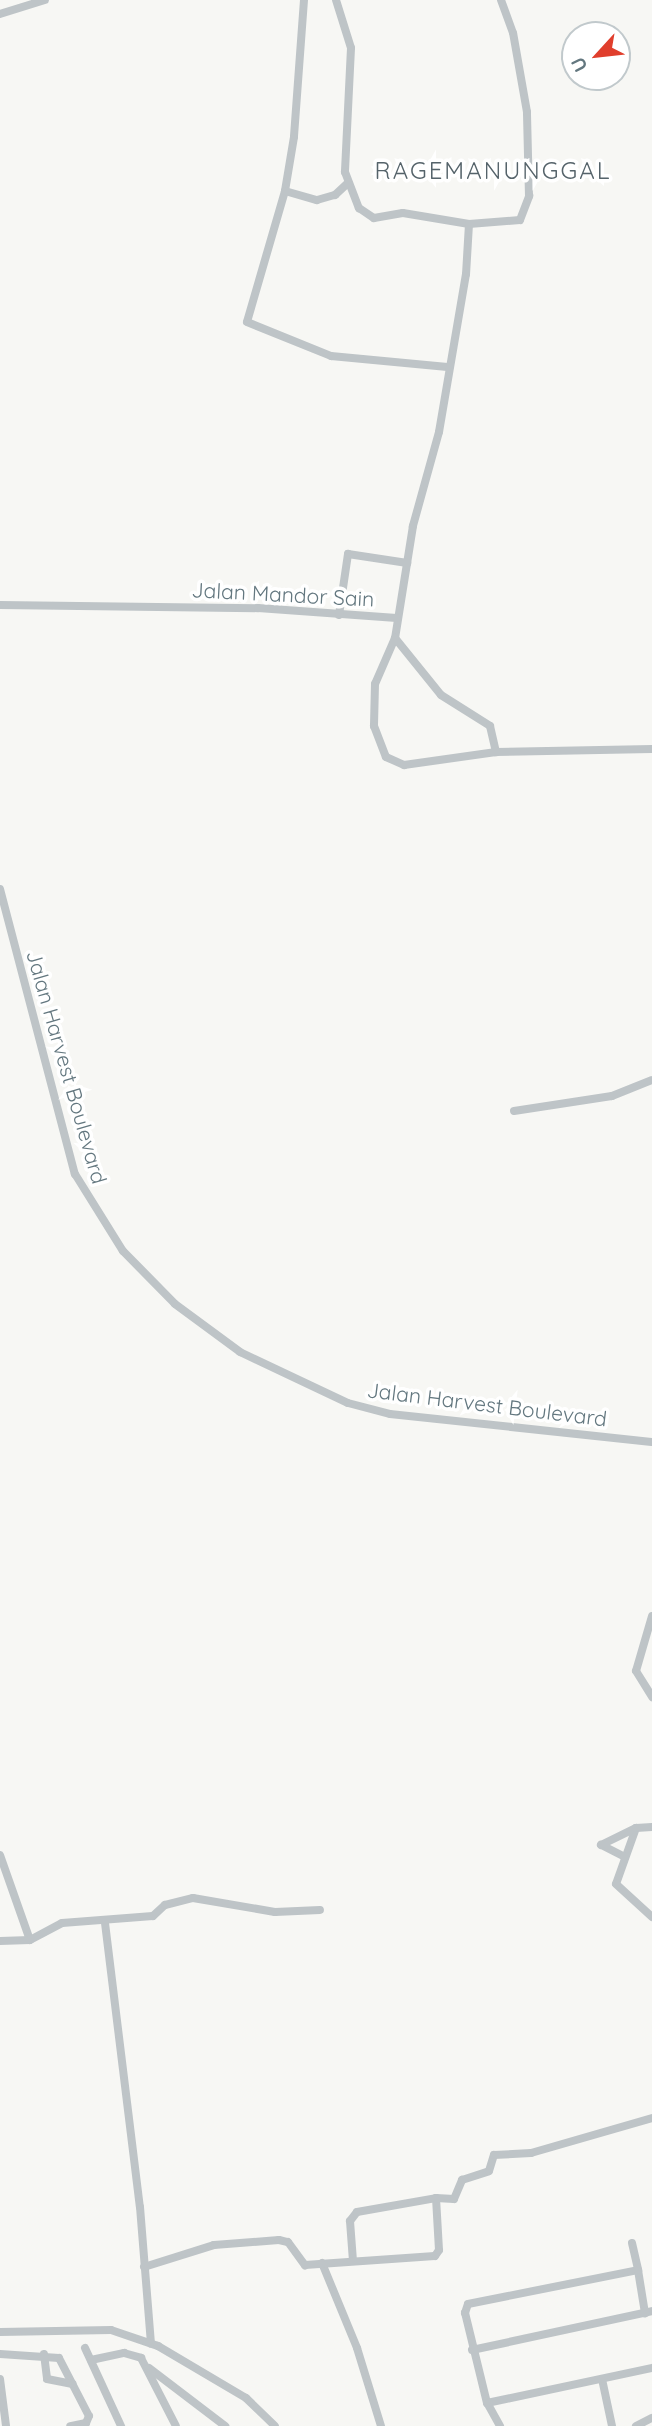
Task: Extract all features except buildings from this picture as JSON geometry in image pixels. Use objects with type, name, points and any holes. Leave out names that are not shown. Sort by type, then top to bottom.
[{"type":"street","points":[[0,14],[46,0]]},
{"type":"street","points":[[304,0],[294,137],[285,191],[266,266],[247,310],[250,326],[331,356],[447,367]]},
{"type":"street","points":[[336,0],[351,48],[343,143],[348,183],[359,208],[374,218],[403,213],[469,224],[520,220],[529,196],[527,112],[513,33],[501,0]]},
{"type":"street","points":[[285,191],[317,200],[335,195],[348,183]]},
{"type":"street","points":[[397,618],[407,563],[439,432],[447,367],[466,274],[469,224]]},
{"type":"street","points":[[339,615],[348,554],[407,563]]},
{"type":"street","name":"Jalan Mandor Sain","points":[[0,605],[258,608],[397,618],[395,638],[375,684],[374,726],[386,757],[404,765],[496,752]]},
{"type":"street","points":[[395,638],[441,695],[490,726],[496,752],[652,750]]},
{"type":"street","name":"Jalan Harvest Boulevard","points":[[0,889],[75,1174],[123,1251],[175,1304],[240,1352],[348,1403],[390,1414],[652,1442]]},
{"type":"street","points":[[514,1111],[612,1096],[652,1080]]},
{"type":"street","points":[[652,1616],[636,1671],[652,1697]]},
{"type":"street","points":[[625,1857],[601,1845],[636,1828],[652,1827]]},
{"type":"street","points":[[636,1828],[617,1887],[652,1917]]},
{"type":"street","points":[[0,1855],[30,1940]]},
{"type":"street","points":[[0,1941],[30,1940],[62,1923],[105,1923],[153,1916],[165,1905],[193,1898],[275,1912],[320,1910]]},
{"type":"street","points":[[105,1923],[151,2344]]},
{"type":"street","points":[[353,2262],[350,2221],[357,2212],[436,2198],[454,2199],[462,2180],[489,2171],[494,2155],[531,2153],[652,2118]]},
{"type":"street","points":[[144,2267],[214,2245],[279,2241],[293,2246],[302,2264],[435,2256],[439,2250],[436,2198]]},
{"type":"street","points":[[472,2350],[649,2312],[632,2243]]},
{"type":"street","points":[[322,2263],[358,2348],[381,2426]]},
{"type":"street","points":[[500,2426],[487,2403],[472,2350],[464,2309],[468,2304],[638,2270]]},
{"type":"street","points":[[0,2332],[111,2330],[151,2344],[226,2384],[275,2426]]},
{"type":"street","points":[[85,2348],[121,2426]]},
{"type":"street","points":[[92,2360],[124,2353],[141,2358],[149,2368],[222,2425]]},
{"type":"street","points":[[0,2354],[44,2354],[60,2358],[89,2416],[86,2423],[70,2426]]},
{"type":"street","points":[[44,2354],[47,2379],[74,2384]]},
{"type":"street","points":[[149,2368],[176,2426]]},
{"type":"street","points":[[487,2403],[652,2368]]},
{"type":"street","points":[[0,2379],[6,2426]]},
{"type":"street","points":[[602,2379],[612,2426]]},
{"type":"street","points":[[636,2426],[652,2418]]},
{"type":"district","name":"RAGEMANUNGGAL","points":[[493,171]]}]
